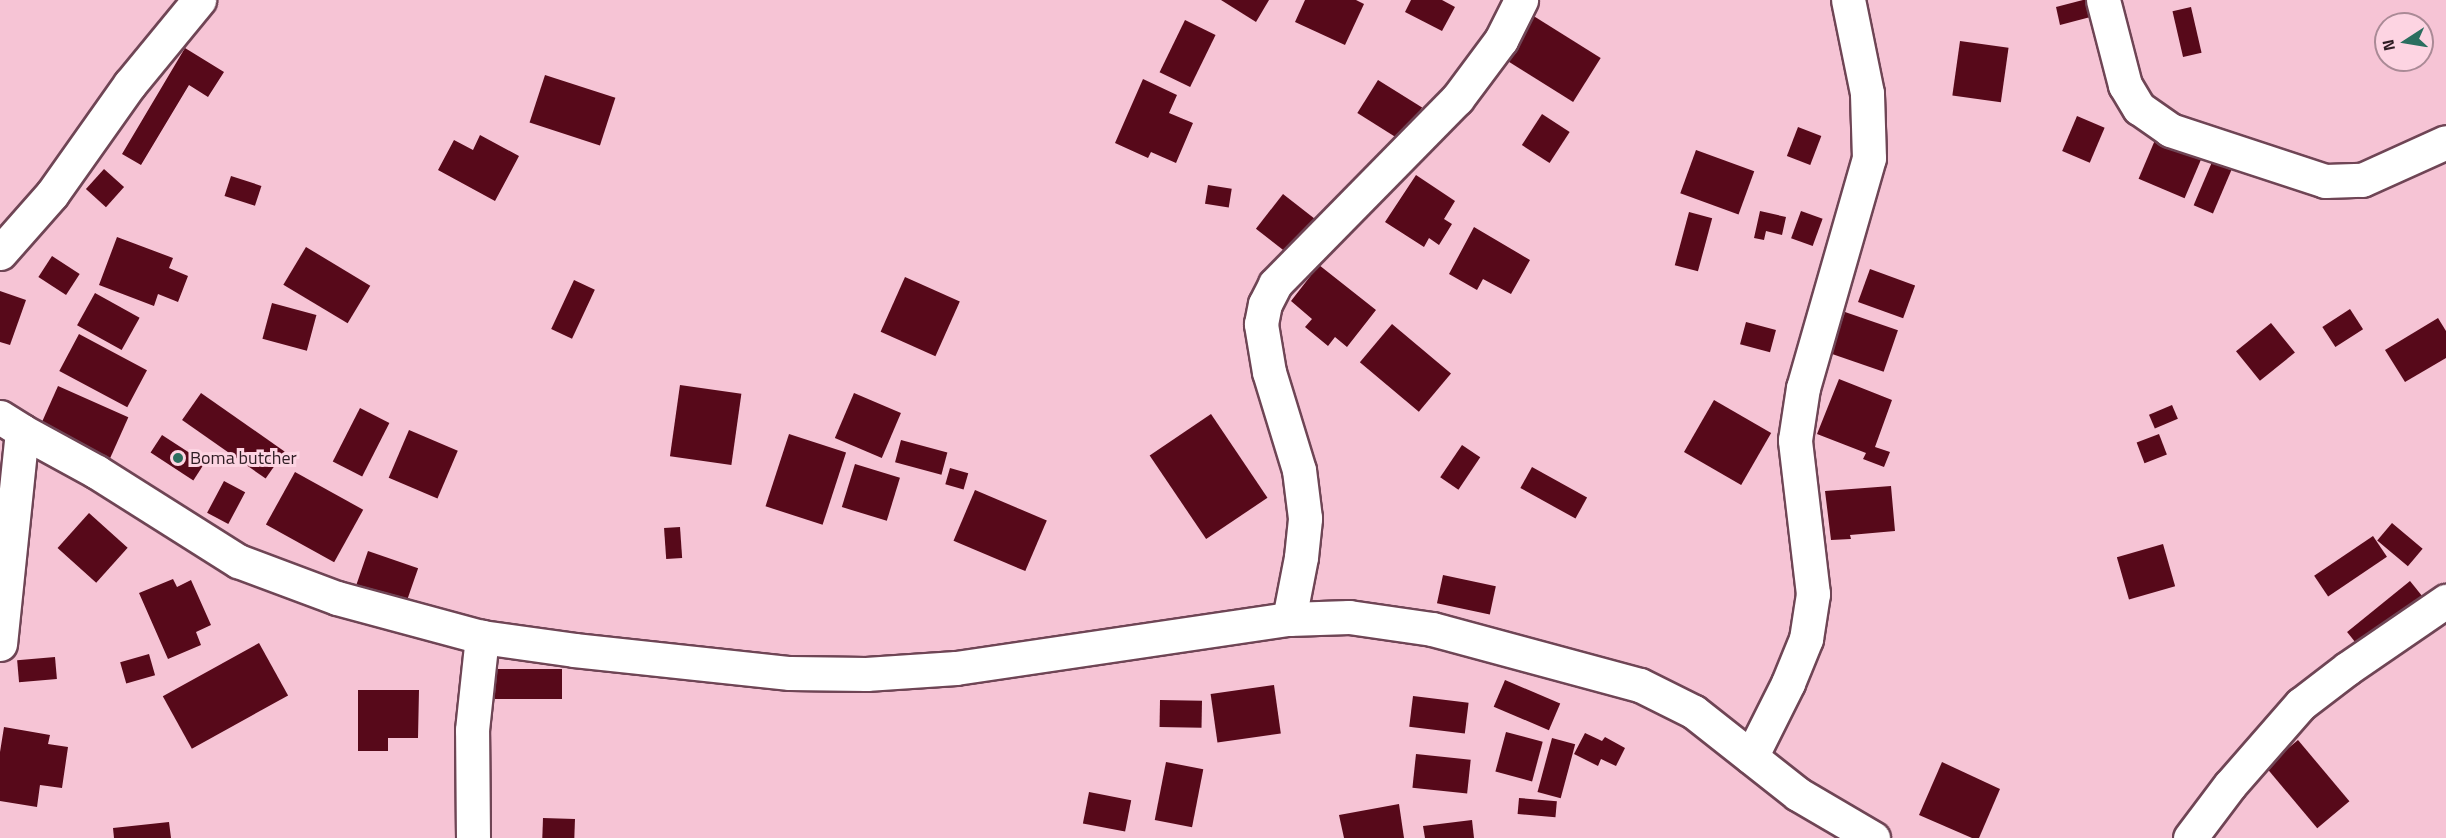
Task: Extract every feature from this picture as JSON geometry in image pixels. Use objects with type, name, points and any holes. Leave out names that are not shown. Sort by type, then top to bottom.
[{"type":"street","points":[[0,253],[52,194],[130,84],[199,0]]},
{"type":"street","points":[[1289,619],[1301,557],[1305,518],[1299,470],[1269,372],[1261,324],[1264,304],[1275,284],[1457,99],[1501,40],[1521,0]]},
{"type":"street","points":[[1751,757],[1788,683],[1806,639],[1813,594],[1796,440],[1803,388],[1869,158],[1867,93],[1848,0]]},
{"type":"street","points":[[2103,0],[2125,85],[2139,108],[2170,130],[2295,173],[2335,181],[2362,180],[2446,141]]},
{"type":"street","points":[[0,644],[11,424],[97,472],[238,561],[337,598],[482,637],[574,650],[757,669],[866,674],[956,668],[1289,619],[1349,617],[1432,629],[1640,685],[1694,712],[1798,794],[1873,838]]},
{"type":"street","points":[[2190,838],[2230,785],[2301,704],[2348,668],[2446,601]]},
{"type":"street","points":[[473,838],[472,730],[482,637]]},
{"type":"building","points":[[1221,0],[1269,0],[1256,22]]},
{"type":"building","points":[[1305,0],[1356,0],[1364,4],[1345,45],[1295,22]]},
{"type":"building","points":[[1411,0],[1442,0],[1455,7],[1442,31],[1405,12]]},
{"type":"building","points":[[2083,0],[2094,0],[2098,15],[2060,25],[2056,7]]},
{"type":"building","points":[[2191,7],[2202,53],[2183,57],[2172,11]]},
{"type":"building","points":[[1532,15],[1601,58],[1573,102],[1504,59]]},
{"type":"building","points":[[1185,20],[1216,35],[1190,87],[1160,72]]},
{"type":"building","points":[[1960,41],[2009,48],[2001,102],[1952,95]]},
{"type":"building","points":[[185,48],[224,72],[208,97],[189,85],[141,165],[122,154]]},
{"type":"building","points":[[545,75],[615,98],[600,145],[530,123]]},
{"type":"building","points":[[1143,79],[1177,95],[1169,113],[1193,123],[1176,163],[1151,152],[1148,158],[1115,143]]},
{"type":"building","points":[[1378,80],[1422,108],[1401,141],[1357,113]]},
{"type":"building","points":[[1542,114],[1570,132],[1550,163],[1522,145]]},
{"type":"building","points":[[2077,116],[2105,128],[2090,163],[2062,151]]},
{"type":"building","points":[[1798,127],[1821,136],[1810,165],[1787,156]]},
{"type":"building","points":[[480,135],[519,156],[495,201],[438,170],[454,140],[473,150]]},
{"type":"building","points":[[2155,140],[2201,160],[2185,198],[2139,179]]},
{"type":"building","points":[[1696,150],[1754,171],[1739,214],[1680,193]]},
{"type":"building","points":[[2212,162],[2231,170],[2213,213],[2194,205]]},
{"type":"building","points":[[104,169],[124,187],[106,207],[86,189]]},
{"type":"building","points":[[1416,175],[1455,201],[1444,219],[1452,224],[1439,245],[1429,238],[1424,247],[1385,222]]},
{"type":"building","points":[[231,176],[261,186],[255,206],[225,196]]},
{"type":"building","points":[[1208,185],[1232,189],[1229,208],[1205,204]]},
{"type":"building","points":[[1283,194],[1322,225],[1295,259],[1256,229]]},
{"type":"building","points":[[1760,211],[1786,217],[1782,235],[1766,231],[1764,240],[1754,238]]},
{"type":"building","points":[[1801,211],[1823,219],[1813,246],[1791,238]]},
{"type":"building","points":[[1689,212],[1712,218],[1698,271],[1675,265]]},
{"type":"building","points":[[1474,227],[1530,260],[1511,294],[1483,279],[1477,290],[1449,274]]},
{"type":"building","points":[[117,237],[173,258],[169,268],[188,276],[178,302],[158,294],[154,306],[99,285]]},
{"type":"building","points":[[306,247],[370,286],[348,323],[283,285]]},
{"type":"building","points":[[52,256],[80,274],[66,295],[38,277]]},
{"type":"building","points":[[1319,265],[1376,310],[1347,347],[1335,337],[1328,346],[1305,327],[1312,319],[1291,301]]},
{"type":"building","points":[[1870,269],[1915,285],[1903,318],[1858,302]]},
{"type":"building","points":[[905,277],[960,301],[935,356],[881,332]]},
{"type":"building","points":[[574,280],[595,290],[572,339],[551,329]]},
{"type":"building","points":[[0,291],[26,300],[10,345],[0,342]]},
{"type":"building","points":[[95,293],[140,318],[122,350],[77,325]]},
{"type":"building","points":[[272,303],[316,315],[307,351],[262,339]]},
{"type":"building","points":[[2350,309],[2363,329],[2335,347],[2322,327]]},
{"type":"building","points":[[1845,312],[1898,330],[1884,372],[1831,354]]},
{"type":"building","points":[[2438,318],[2446,331],[2446,358],[2405,382],[2385,350]]},
{"type":"building","points":[[1746,322],[1776,330],[1770,352],[1740,344]]},
{"type":"building","points":[[2271,323],[2295,353],[2260,381],[2236,351]]},
{"type":"building","points":[[1392,324],[1451,373],[1419,412],[1360,362]]},
{"type":"building","points":[[79,334],[147,370],[127,407],[59,371]]},
{"type":"building","points":[[1839,379],[1892,400],[1875,447],[1890,452],[1884,467],[1863,459],[1866,453],[1817,434]]},
{"type":"building","points":[[680,385],[741,394],[731,465],[670,456]]},
{"type":"building","points":[[58,386],[128,417],[110,459],[39,428]]},
{"type":"building","points":[[201,393],[285,452],[266,479],[182,420]]},
{"type":"building","points":[[854,393],[901,413],[882,458],[835,438]]},
{"type":"building","points":[[1714,400],[1771,433],[1741,485],[1684,452]]},
{"type":"building","points":[[2172,405],[2178,419],[2155,429],[2149,415]]},
{"type":"building","points":[[360,408],[389,423],[362,476],[333,461]]},
{"type":"building","points":[[1211,414],[1267,498],[1206,539],[1150,455]]},
{"type":"building","points":[[409,430],[458,451],[437,499],[389,478]]},
{"type":"building","points":[[789,434],[846,453],[823,525],[766,506]]},
{"type":"building","points":[[2159,434],[2167,455],[2144,463],[2137,443]]},
{"type":"building","name":"Boma butcher","points":[[162,435],[205,463],[193,480],[151,453]]},
{"type":"building","points":[[901,440],[947,452],[941,475],[895,462]]},
{"type":"building","points":[[1462,445],[1480,457],[1458,490],[1440,477]]},
{"type":"building","points":[[855,464],[900,478],[887,521],[842,507]]},
{"type":"building","points":[[1532,467],[1587,498],[1575,519],[1520,488]]},
{"type":"building","points":[[950,468],[968,473],[964,490],[945,484]]},
{"type":"building","points":[[295,472],[363,510],[334,562],[266,524]]},
{"type":"building","points":[[224,481],[245,492],[228,524],[207,513]]},
{"type":"building","points":[[1891,486],[1895,531],[1850,535],[1851,539],[1831,540],[1825,491]]},
{"type":"building","points":[[975,490],[1047,520],[1025,571],[954,541]]},
{"type":"building","points":[[89,513],[128,548],[96,583],[58,548]]},
{"type":"building","points":[[2392,523],[2423,549],[2408,566],[2377,541]]},
{"type":"building","points":[[680,527],[682,558],[666,559],[664,528]]},
{"type":"building","points":[[2373,536],[2387,557],[2328,596],[2314,576]]},
{"type":"building","points":[[2163,544],[2175,586],[2129,600],[2117,557]]},
{"type":"building","points":[[368,551],[418,568],[405,607],[355,590]]},
{"type":"building","points":[[1443,575],[1496,586],[1490,615],[1437,603]]},
{"type":"building","points":[[173,579],[177,587],[191,580],[211,625],[196,632],[201,645],[168,659],[139,593]]},
{"type":"building","points":[[2410,581],[2427,602],[2364,653],[2347,632]]},
{"type":"building","points":[[259,643],[288,695],[192,749],[163,696]]},
{"type":"building","points":[[149,654],[155,675],[126,683],[120,662]]},
{"type":"building","points":[[55,657],[57,679],[19,682],[17,660]]},
{"type":"building","points":[[495,669],[562,669],[562,699],[495,699]]},
{"type":"building","points":[[1505,680],[1560,703],[1549,730],[1494,707]]},
{"type":"building","points":[[1274,685],[1281,734],[1217,742],[1211,694]]},
{"type":"building","points":[[358,690],[419,690],[418,738],[388,738],[388,751],[358,751]]},
{"type":"building","points":[[1413,696],[1469,703],[1465,734],[1409,727]]},
{"type":"building","points":[[1160,700],[1202,701],[1202,728],[1160,727]]},
{"type":"building","points":[[4,727],[50,735],[48,744],[68,747],[62,788],[40,785],[37,807],[0,801],[0,752]]},
{"type":"building","points":[[1506,732],[1543,742],[1532,781],[1495,772]]},
{"type":"building","points":[[1585,733],[1602,741],[1605,737],[1625,748],[1616,766],[1601,759],[1598,766],[1574,754]]},
{"type":"building","points":[[1552,738],[1575,744],[1561,798],[1538,792]]},
{"type":"building","points":[[2298,740],[2349,801],[2317,828],[2266,767]]},
{"type":"building","points":[[1416,754],[1471,760],[1467,794],[1412,788]]},
{"type":"building","points":[[1166,762],[1203,769],[1192,827],[1155,820]]},
{"type":"building","points":[[1942,762],[2000,789],[1979,838],[1972,838],[1919,815]]},
{"type":"building","points":[[1089,792],[1131,800],[1125,832],[1083,823]]},
{"type":"building","points":[[1519,798],[1557,801],[1555,817],[1518,814]]},
{"type":"building","points":[[1399,804],[1404,838],[1344,838],[1339,815]]},
{"type":"building","points":[[543,818],[575,819],[574,838],[542,838]]},
{"type":"building","points":[[1472,820],[1474,838],[1425,838],[1423,826]]},
{"type":"building","points":[[169,822],[171,838],[114,838],[113,828]]},
{"type":"place","name":"Boma butcher","points":[[178,458]]}]
